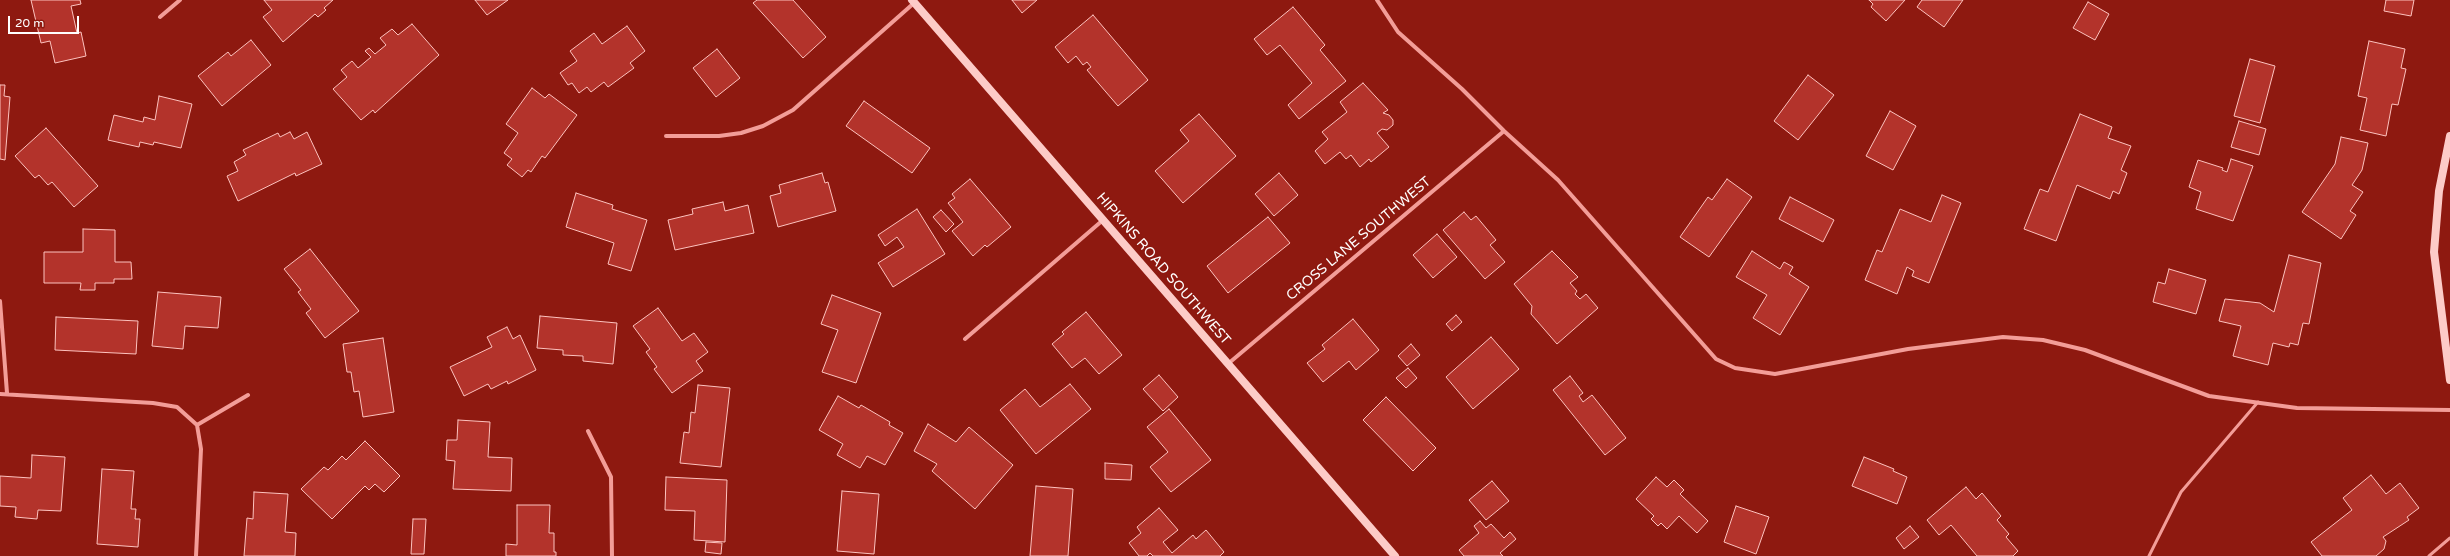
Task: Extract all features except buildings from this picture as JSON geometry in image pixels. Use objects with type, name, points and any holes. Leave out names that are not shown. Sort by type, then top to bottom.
[{"type":"street","points":[[160,17],[180,0]]},
{"type":"street","points":[[1377,0],[1398,32],[1462,89],[1558,180],[1716,359],[1735,368],[1775,374],[1908,349],[2003,337],[2043,340],[2085,350],[2209,396],[2297,408],[2450,410]]},
{"type":"street","points":[[666,136],[719,136],[741,133],[763,126],[793,110],[913,1]]},
{"type":"street","name":"HIPKINS ROAD SOUTHWEST","points":[[913,1],[1394,556]]},
{"type":"street","name":"CROSS LANE SOUTHWEST","points":[[1229,364],[1504,130]]},
{"type":"street","points":[[2450,136],[2439,192],[2434,252],[2450,380]]},
{"type":"street","points":[[965,339],[1103,220]]},
{"type":"street","points":[[0,301],[7,393]]},
{"type":"street","points":[[0,394],[7,393],[153,403],[177,407],[197,425],[201,449],[196,556]]},
{"type":"street","points":[[197,425],[248,395]]},
{"type":"street","points":[[588,431],[611,477],[612,556]]},
{"type":"lane","points":[[2149,556],[2181,492],[2258,402]]},
{"type":"lane","points":[[2429,556],[2450,538]]}]
